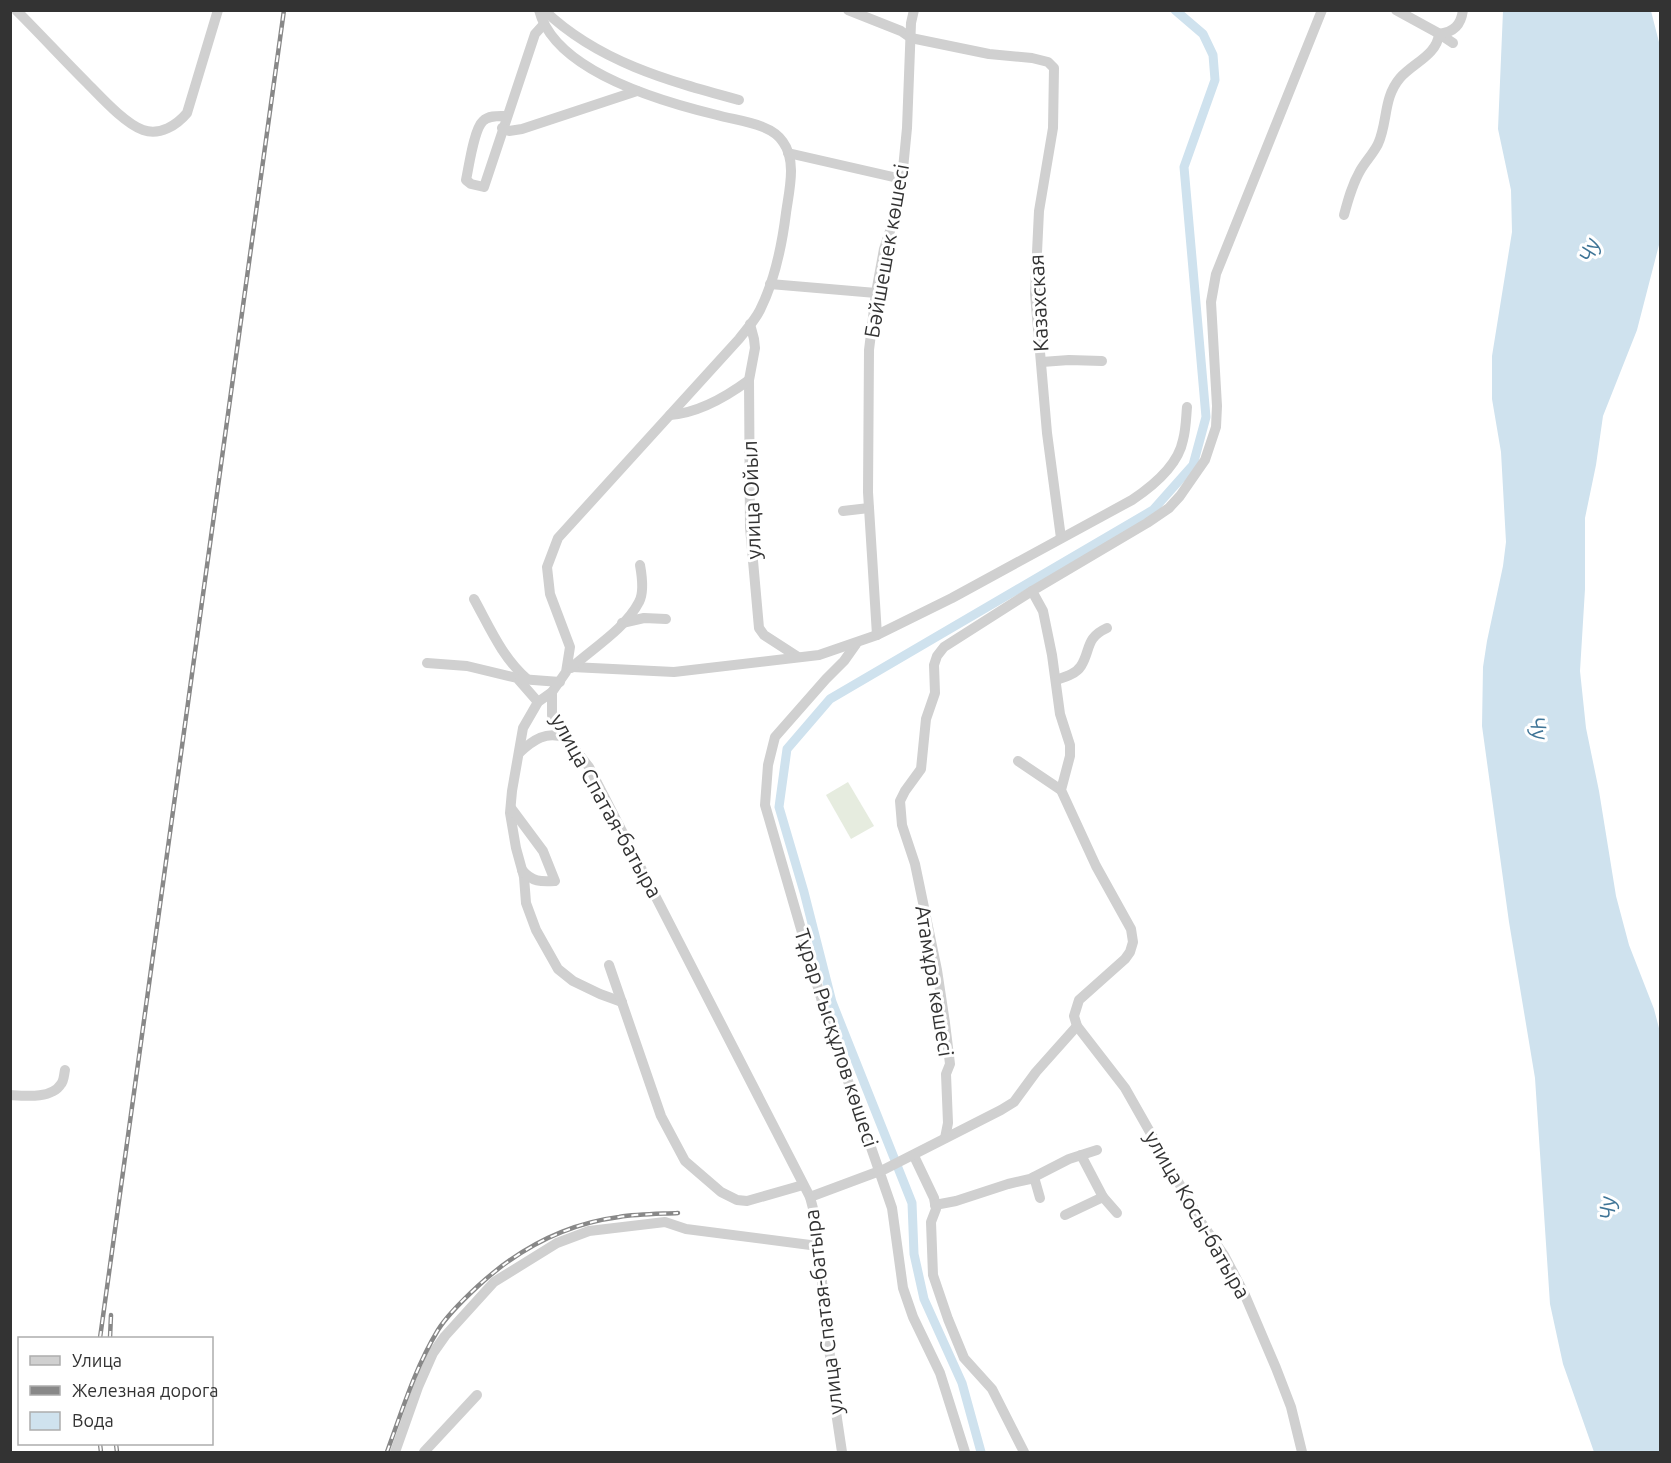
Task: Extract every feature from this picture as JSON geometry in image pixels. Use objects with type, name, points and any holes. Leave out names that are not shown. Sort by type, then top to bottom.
[{"type":"street","points":[[16,10],[107,103],[144,131],[163,131],[178,124],[188,113],[218,10]]},
{"type":"street","points":[[541,10],[544,24],[568,53],[598,73],[647,96],[774,132],[783,141],[789,153],[790,180],[783,235],[760,311],[670,415],[558,538],[547,567],[550,594],[570,647],[566,674]]},
{"type":"street","points":[[541,10],[604,54],[665,79],[739,100]]},
{"type":"street","points":[[848,10],[901,31],[911,38]]},
{"type":"street","name":"Бәйшешек көшесі","points":[[877,635],[869,508],[869,350],[884,249],[895,216],[902,179],[914,10]]},
{"type":"street","name":"Атамұра көшесі","points":[[945,1138],[948,1123],[946,1074],[950,1064],[945,1023],[937,970],[915,864],[902,825],[900,801],[921,769],[926,719],[935,693],[934,665],[937,656],[952,641],[1169,508],[1205,460],[1216,427],[1218,406],[1211,302],[1216,274],[1322,10]]},
{"type":"street","points":[[1396,10],[1453,44]]},
{"type":"street","points":[[1439,34],[1448,33],[1456,27],[1461,21],[1463,10]]},
{"type":"street","points":[[506,116],[493,116],[483,121],[478,130],[466,180],[471,184],[484,187],[535,33],[544,24]]},
{"type":"street","points":[[1344,215],[1350,191],[1360,170],[1379,141],[1388,96],[1400,78],[1434,49],[1439,34]]},
{"type":"street","points":[[560,44],[576,36]]},
{"type":"street","name":"Казахская","points":[[911,38],[989,54],[1032,58],[1048,62],[1054,68],[1053,128],[1039,211],[1035,294],[1047,433],[1061,538]]},
{"type":"street","points":[[502,128],[509,131],[522,129],[637,91]]},
{"type":"street","points":[[789,153],[902,179]]},
{"type":"street","points":[[770,284],[876,293]]},
{"type":"street","name":"улица Ойыл","points":[[750,324],[754,339],[749,380],[750,527],[759,628],[764,635],[798,657]]},
{"type":"street","points":[[1042,362],[1102,361]]},
{"type":"street","points":[[670,415],[687,414],[749,380]]},
{"type":"street","points":[[427,663],[467,666],[522,679],[566,674],[674,672],[819,655],[856,644],[952,598],[1152,487],[1180,449],[1184,439],[1187,407]]},
{"type":"street","points":[[843,511],[869,508]]},
{"type":"street","name":"улица Спатая-батыра","points":[[640,565],[642,578],[640,601],[622,624],[566,674],[552,692],[552,715],[567,739],[589,766],[810,1197],[815,1216],[842,1452]]},
{"type":"street","points":[[1032,591],[1043,611],[1060,714],[1070,745],[1070,756],[1061,790]]},
{"type":"street","points":[[474,599],[490,633],[538,702]]},
{"type":"street","points":[[622,624],[644,618],[666,619]]},
{"type":"street","points":[[1056,680],[1074,673],[1081,666],[1088,644],[1095,635],[1107,628]]},
{"type":"street","name":"Тұрар Рысқұлов көшесі","points":[[856,644],[844,661],[775,737],[768,765],[765,805],[830,1029],[882,1170],[892,1208],[903,1288],[913,1317],[940,1373],[965,1452]]},
{"type":"street","points":[[552,692],[538,702],[523,728],[511,808],[526,903],[536,930],[558,969],[582,985],[622,1002]]},
{"type":"street","points":[[519,754],[529,743],[544,735],[556,734],[567,739]]},
{"type":"street","points":[[810,1197],[911,1157],[1014,1102],[1036,1072],[1077,1026],[1074,1016],[1079,1000],[1130,952],[1133,942],[1131,929],[1096,866],[1061,790],[1018,761]]},
{"type":"street","points":[[511,808],[543,851],[555,881],[540,882],[528,877],[522,870]]},
{"type":"street","points":[[609,965],[661,1116],[685,1161],[721,1192],[737,1200],[747,1201],[803,1185]]},
{"type":"street","name":"улица Косы-батыра","points":[[1077,1026],[1125,1088],[1201,1222],[1224,1255],[1244,1293],[1276,1368],[1291,1407],[1302,1452]]},
{"type":"street","points":[[10,1095],[40,1095],[53,1092],[62,1084],[65,1070]]},
{"type":"street","points":[[935,1204],[956,1201],[1034,1177],[1097,1150]]},
{"type":"street","points":[[1081,1155],[1103,1197],[1117,1213]]},
{"type":"street","points":[[911,1157],[935,1204],[936,1209],[931,1222],[933,1275],[948,1319],[964,1358],[992,1389],[1024,1452]]},
{"type":"street","points":[[1034,1177],[1040,1198]]},
{"type":"street","points":[[1065,1215],[1103,1197]]},
{"type":"street","points":[[395,1452],[418,1387],[433,1353],[445,1336],[494,1282],[557,1243],[589,1232],[664,1222],[686,1229],[818,1246]]},
{"type":"street","points":[[424,1452],[477,1395]]},
{"type":"shaded area","points":[[848,782],[874,826],[851,839],[826,795]]},
{"type":"water","name":"Чу","points":[[1503,11],[1651,11],[1660,46],[1660,241],[1637,330],[1603,416],[1585,518],[1585,589],[1580,671],[1586,728],[1616,896],[1629,945],[1654,1009],[1660,1032],[1660,1452],[1594,1452],[1563,1364],[1550,1304],[1535,1078],[1509,922],[1482,726],[1483,667],[1506,542],[1501,452],[1492,399],[1492,356],[1512,232],[1511,190],[1498,129]]},
{"type":"waterway","points":[[981,1452],[962,1383],[924,1299],[914,1254],[912,1203],[832,1002],[804,892],[779,807],[787,749],[830,699],[1153,510],[1193,465],[1206,417],[1184,167],[1215,80],[1213,55],[1203,34],[1175,10]]},
{"type":"railway","points":[[100,1337],[284,10]]},
{"type":"railway","points":[[387,1452],[416,1374],[438,1330],[456,1307],[493,1273],[526,1250],[561,1232],[599,1220],[678,1213]]},
{"type":"railway","points":[[110,1337],[111,1315]]},
{"type":"railway","points":[[100,1445],[101,1452]]},
{"type":"railway","points":[[116,1445],[117,1452]]}]
